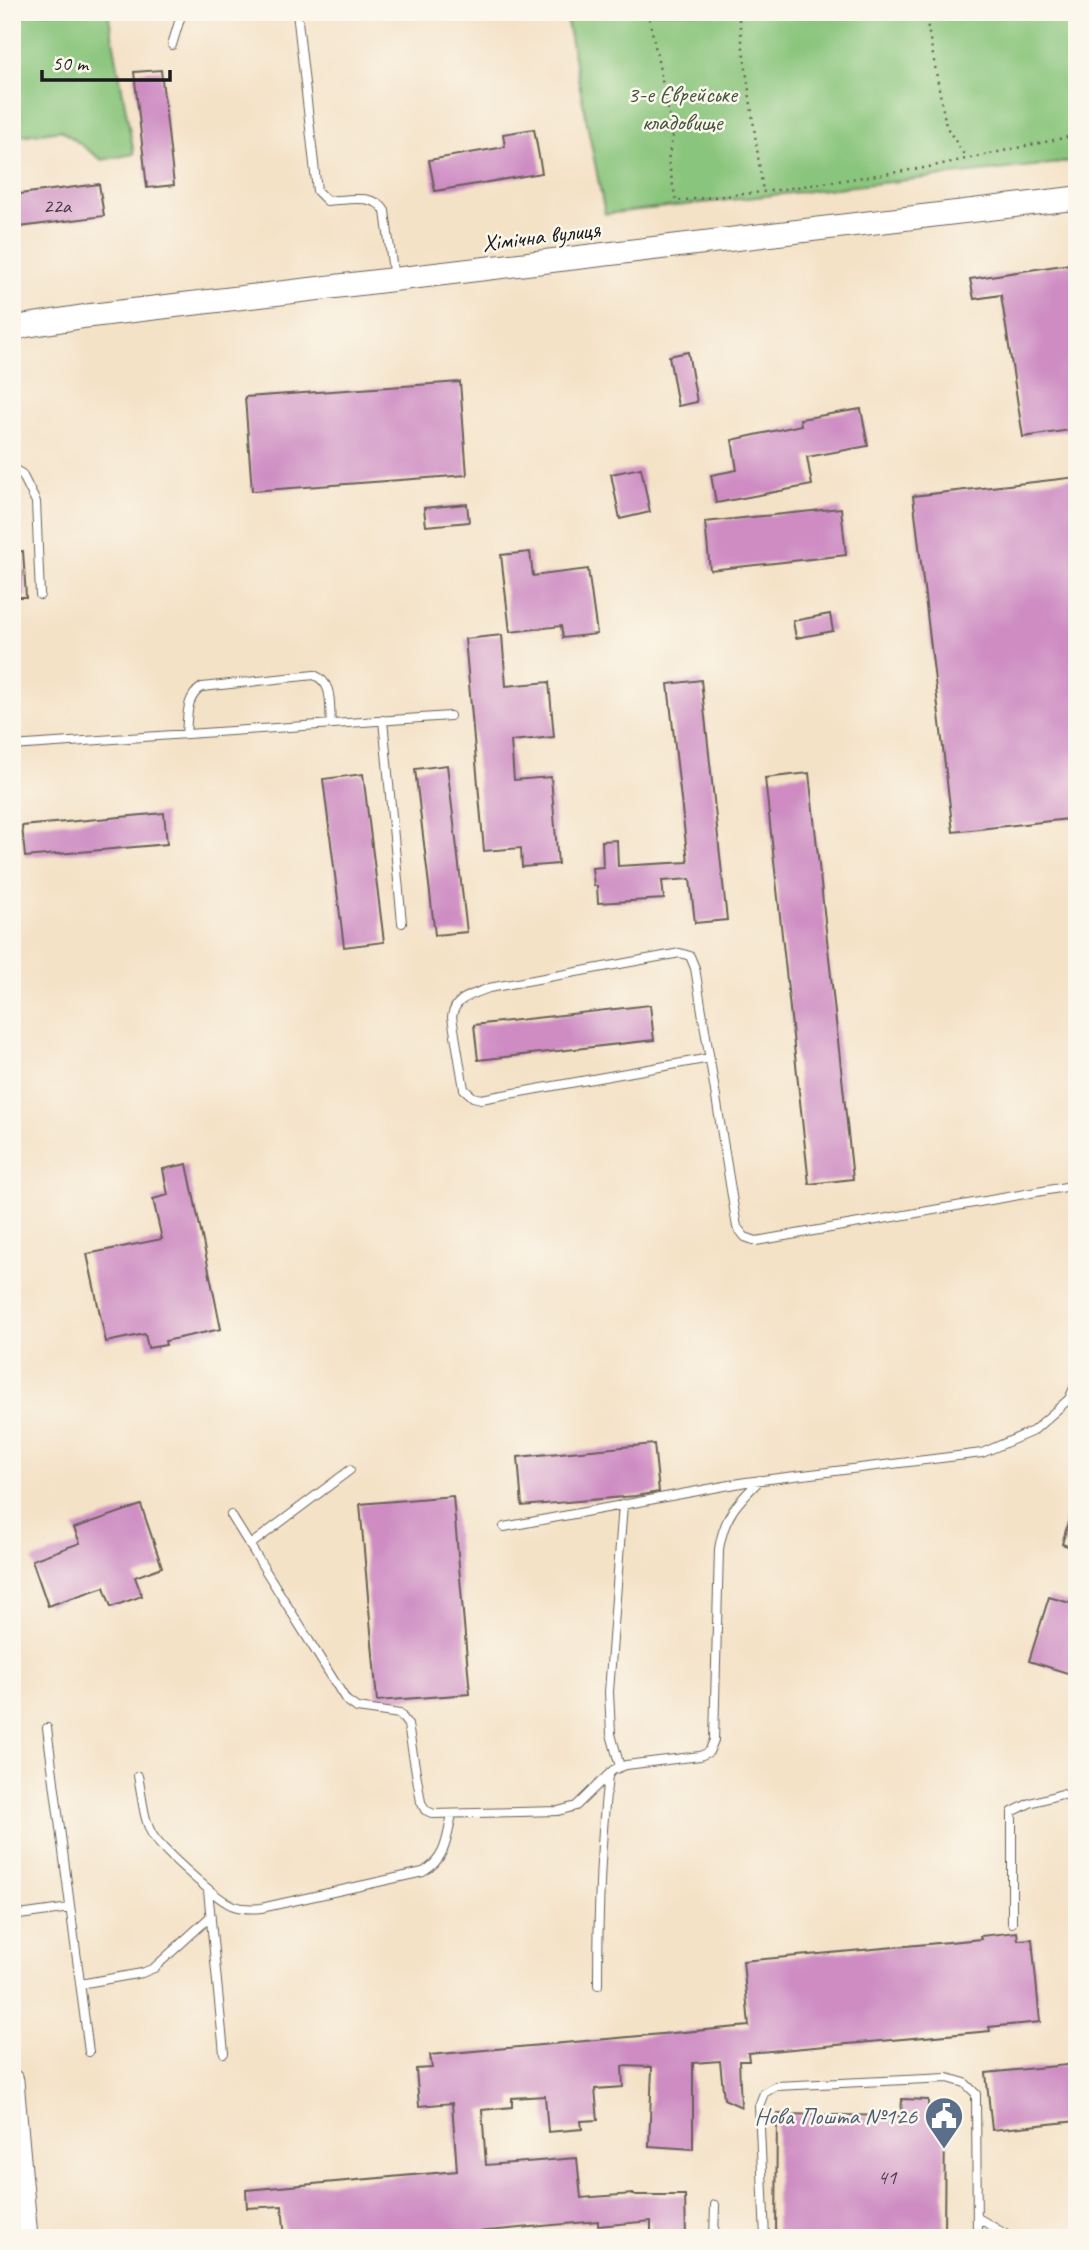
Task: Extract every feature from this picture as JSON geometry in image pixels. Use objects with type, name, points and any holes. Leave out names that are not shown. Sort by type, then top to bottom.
[{"type":"main road","name":"Хімічна вулиця","points":[[12,330],[86,316],[1077,198]]},
{"type":"main road","points":[[12,2081],[26,2238]]},
{"type":"lane","points":[[172,45],[182,12]]},
{"type":"lane","points":[[297,12],[317,191],[327,201],[372,200],[381,203],[385,211],[394,281]]},
{"type":"lane","points":[[12,468],[22,474],[36,502],[40,595]]},
{"type":"lane","points":[[186,734],[189,701],[193,693],[202,687],[314,675],[323,678],[328,686],[331,724]]},
{"type":"lane","points":[[12,746],[450,716]]},
{"type":"lane","points":[[383,720],[402,923]]},
{"type":"lane","points":[[710,1058],[481,1099],[473,1097],[464,1089],[453,1009],[460,999],[489,988],[680,953],[690,956],[695,968],[710,1058],[737,1227],[745,1237],[757,1241],[1077,1185]]},
{"type":"lane","points":[[504,1527],[760,1480],[982,1453],[1033,1431],[1069,1399],[1077,1381]]},
{"type":"lane","points":[[250,1545],[350,1470]]},
{"type":"lane","points":[[231,1515],[346,1700],[357,1708],[400,1714],[408,1725],[421,1802],[425,1810],[434,1814],[558,1811],[576,1807],[608,1776],[626,1765],[700,1756],[709,1752],[714,1740],[719,1549],[722,1529],[733,1507],[760,1480]]},
{"type":"lane","points":[[620,1768],[611,1734],[610,1692],[623,1504]]},
{"type":"lane","points":[[47,1728],[89,2052]]},
{"type":"lane","points":[[138,1776],[151,1833],[208,1890],[232,1906],[246,1909],[423,1872],[435,1866],[443,1854],[452,1814]]},
{"type":"lane","points":[[598,1985],[598,1906],[608,1776]]},
{"type":"lane","points":[[1012,1923],[1012,1812],[1062,1794],[1077,1799]]},
{"type":"lane","points":[[208,1890],[224,2053]]},
{"type":"lane","points":[[12,1916],[70,1908]]},
{"type":"lane","points":[[80,1983],[142,1973],[154,1968],[211,1916]]},
{"type":"lane","points":[[765,2238],[759,2106],[764,2093],[776,2086],[948,2078],[965,2083],[976,2094],[978,2238]]},
{"type":"lane","points":[[714,2238],[715,2205]]},
{"type":"lane","points":[[978,2218],[1012,2238]]},
{"type":"path","points":[[648,12],[673,134],[668,160],[676,201],[763,192],[924,168],[1077,135]]},
{"type":"path","points":[[738,12],[763,192]]},
{"type":"path","points":[[925,12],[946,126],[966,158]]},
{"type":"green space","points":[[12,12],[108,12],[134,154],[102,160],[61,130],[12,137]]},
{"type":"green space","name":"3-е Єврейське кладовище","points":[[565,12],[1077,12],[1077,161],[605,214]]},
{"type":"building","points":[[161,70],[174,185],[147,188],[134,72]]},
{"type":"building","points":[[534,129],[542,173],[435,191],[429,160],[505,147],[503,134]]},
{"type":"building","points":[[99,184],[104,216],[12,228],[12,195]]},
{"type":"building","points":[[1077,263],[1077,429],[1023,437],[1001,295],[974,299],[970,279]]},
{"type":"building","points":[[688,352],[697,402],[678,406],[669,356]]},
{"type":"building","points":[[460,382],[467,475],[252,491],[245,397]]},
{"type":"building","points":[[861,409],[868,446],[807,457],[812,485],[716,503],[711,475],[737,470],[732,440],[801,425],[800,419]]},
{"type":"building","points":[[641,468],[650,512],[620,519],[611,474]]},
{"type":"building","points":[[1077,477],[1077,818],[953,832],[913,496]]},
{"type":"building","points":[[467,504],[469,522],[426,526],[424,508]]},
{"type":"building","points":[[841,508],[846,555],[710,570],[705,522]]},
{"type":"building","points":[[23,551],[26,597],[12,597],[12,552]]},
{"type":"building","points":[[530,552],[533,576],[588,569],[597,634],[563,638],[561,626],[510,632],[501,555]]},
{"type":"building","points":[[830,614],[833,631],[796,638],[793,621]]},
{"type":"building","points":[[502,635],[506,686],[549,682],[554,737],[511,741],[514,780],[551,777],[558,864],[522,867],[521,848],[484,851],[465,639]]},
{"type":"building","points":[[701,680],[727,920],[695,923],[690,879],[662,881],[664,899],[598,903],[592,868],[603,867],[602,841],[617,840],[618,866],[688,862],[668,684]]},
{"type":"building","points":[[447,765],[467,932],[435,935],[415,769]]},
{"type":"building","points":[[809,773],[853,1179],[809,1184],[765,778]]},
{"type":"building","points":[[363,774],[384,942],[344,947],[323,779]]},
{"type":"building","points":[[164,813],[167,844],[25,857],[22,826]]},
{"type":"building","points":[[650,1005],[654,1040],[478,1060],[474,1025]]},
{"type":"building","points":[[187,1164],[221,1329],[165,1341],[166,1345],[148,1348],[145,1334],[106,1342],[87,1254],[162,1239],[153,1199],[168,1195],[163,1169]]},
{"type":"building","points":[[654,1444],[659,1492],[522,1506],[518,1457]]},
{"type":"building","points":[[453,1496],[470,1694],[377,1701],[360,1504]]},
{"type":"building","points":[[141,1505],[162,1567],[135,1577],[142,1596],[111,1607],[104,1587],[48,1606],[32,1560],[80,1543],[74,1528]]},
{"type":"building","points":[[1073,1505],[1077,1505],[1077,1549],[1062,1544]]},
{"type":"building","points":[[1049,1597],[1077,1605],[1077,1676],[1029,1661]]},
{"type":"building","points":[[1017,1932],[1018,1940],[1032,1939],[1040,2022],[989,2027],[990,2031],[748,2053],[749,2061],[739,2061],[741,2107],[724,2099],[720,2061],[693,2063],[693,2149],[649,2146],[652,2067],[622,2066],[623,2087],[595,2089],[598,2120],[581,2121],[582,2129],[548,2132],[545,2096],[512,2098],[512,2107],[482,2110],[486,2165],[577,2158],[581,2198],[633,2194],[685,2195],[686,2238],[651,2238],[651,2221],[598,2226],[598,2221],[410,2238],[285,2238],[282,2206],[247,2208],[246,2190],[457,2171],[452,2103],[419,2106],[416,2069],[432,2068],[430,2055],[749,2026],[743,1961],[981,1939],[980,1936]]},
{"type":"building","points":[[1077,2064],[1077,2121],[992,2130],[986,2073]]},
{"type":"building","points":[[902,2099],[928,2100],[928,2116],[945,2116],[944,2238],[776,2238],[777,2114],[901,2116]]},
{"type":"place","name":"Нова Пошта №126","points":[[944,2150]]}]
